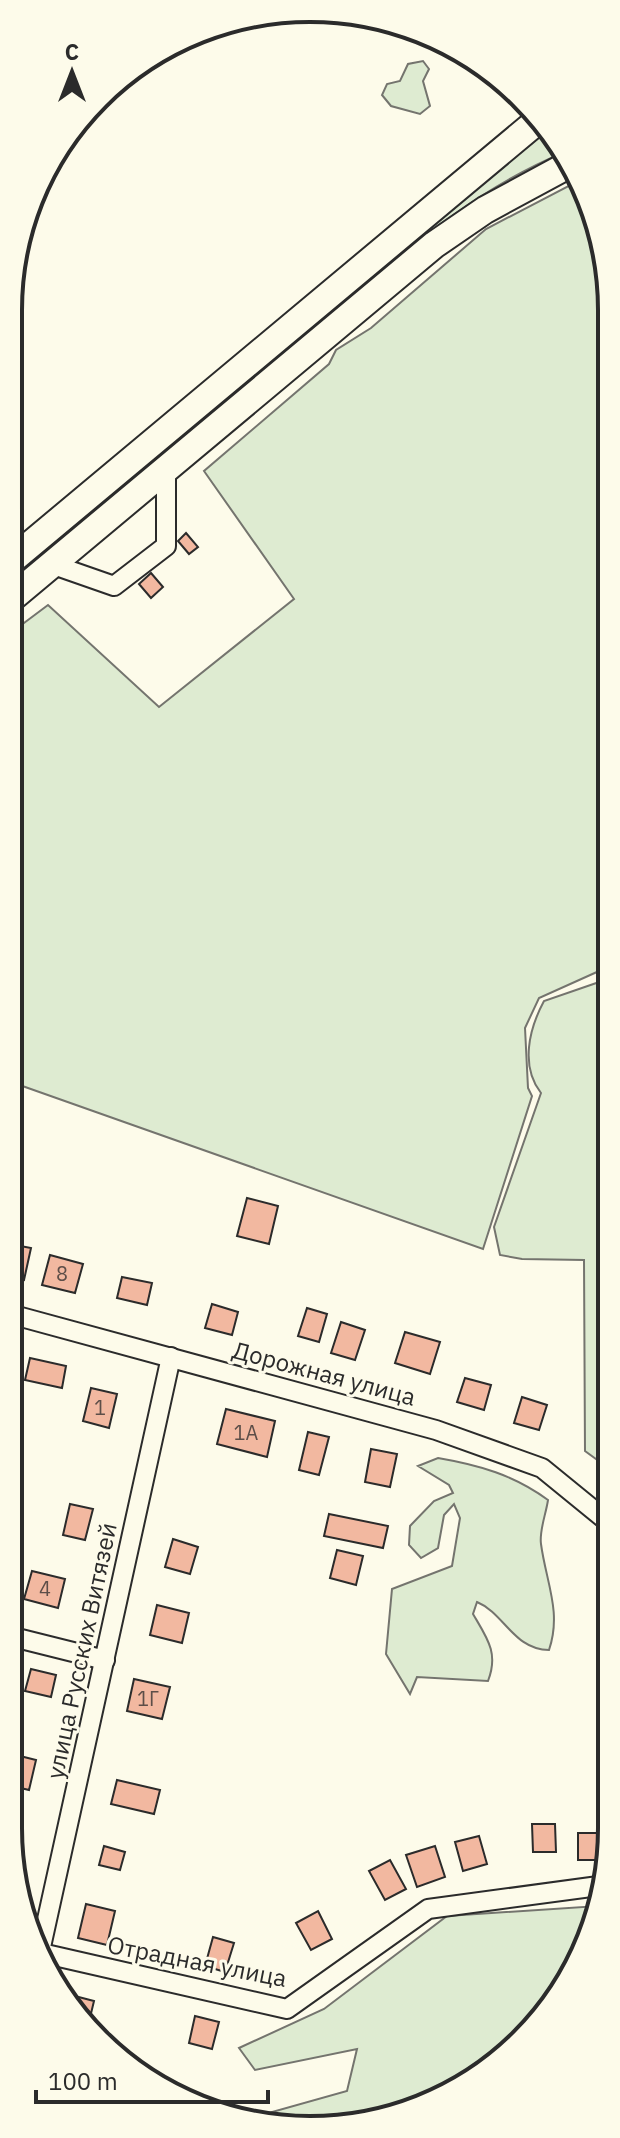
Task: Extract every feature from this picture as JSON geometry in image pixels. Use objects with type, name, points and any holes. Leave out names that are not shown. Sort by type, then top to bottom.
[{"type":"highway","points":[[22,551],[531,126]]},
{"type":"highway","points":[[22,589],[434,245],[485,210],[561,169]]},
{"type":"street","points":[[51,564],[114,586],[166,546],[166,468]]},
{"type":"street","name":"Дорожная улица","points":[[22,1317],[436,1430],[542,1468],[598,1514]]},
{"type":"street","name":"улица Русских Витязей","points":[[42,1934],[171,1357]]},
{"type":"street","points":[[22,1639],[105,1660]]},
{"type":"street","name":"Отрадная улица","points":[[53,1957],[287,2009],[428,1909],[591,1887]]},
{"type":"green space","points":[[423,61],[429,69],[423,81],[430,106],[420,114],[391,106],[382,95],[387,84],[400,81],[408,64]]},
{"type":"green space","points":[[538,135],[554,157],[500,185],[441,224],[330,313]]},
{"type":"green space","points":[[569,186],[583,217],[596,272],[598,971],[539,998],[525,1028],[528,1088],[532,1096],[483,1249],[22,1086],[22,624],[48,605],[159,707],[294,599],[204,471],[329,364],[336,350],[371,328],[486,229]]},
{"type":"green space","points":[[598,982],[598,1460],[585,1451],[584,1260],[522,1259],[500,1255],[494,1227],[541,1093],[530,1071],[529,1047],[544,1001]]},
{"type":"green space","points":[[438,1458],[496,1472],[548,1500],[541,1539],[554,1610],[553,1636],[549,1650],[527,1644],[477,1602],[473,1614],[492,1654],[488,1681],[417,1677],[410,1694],[386,1654],[392,1589],[452,1566],[460,1518],[454,1504],[444,1515],[438,1548],[421,1558],[409,1545],[410,1526],[434,1501],[453,1493],[449,1485],[418,1466]]},
{"type":"green space","points":[[587,1907],[576,1938],[549,1988],[514,2032],[470,2067],[420,2094],[385,2106],[348,2114],[274,2114],[272,2112],[347,2091],[357,2049],[255,2070],[239,2048],[324,2009],[447,1916]]},
{"type":"building","points":[[186,533],[198,547],[189,554],[178,541]]},
{"type":"building","points":[[151,573],[163,587],[151,598],[139,584]]},
{"type":"building","points":[[247,1198],[278,1206],[269,1244],[237,1236]]},
{"type":"building","points":[[22,1246],[31,1248],[22,1279]]},
{"type":"building","points":[[50,1255],[83,1264],[75,1293],[42,1285]]},
{"type":"building","points":[[122,1277],[152,1283],[147,1305],[117,1298]]},
{"type":"building","points":[[212,1304],[238,1312],[232,1335],[205,1328]]},
{"type":"building","points":[[307,1308],[327,1314],[319,1342],[298,1336]]},
{"type":"building","points":[[341,1322],[365,1330],[355,1360],[331,1353]]},
{"type":"building","points":[[405,1332],[440,1342],[430,1374],[395,1363]]},
{"type":"building","points":[[30,1358],[66,1366],[62,1388],[25,1380]]},
{"type":"building","points":[[465,1378],[491,1385],[484,1410],[457,1402]]},
{"type":"building","points":[[91,1388],[117,1394],[109,1428],[83,1421]]},
{"type":"building","points":[[522,1397],[547,1405],[539,1430],[514,1423]]},
{"type":"building","points":[[226,1409],[275,1421],[267,1457],[217,1444]]},
{"type":"building","points":[[308,1432],[329,1437],[319,1475],[299,1470]]},
{"type":"building","points":[[371,1449],[397,1454],[390,1487],[365,1482]]},
{"type":"building","points":[[70,1504],[93,1509],[85,1540],[63,1535]]},
{"type":"building","points":[[329,1514],[388,1526],[383,1548],[324,1536]]},
{"type":"building","points":[[173,1539],[198,1547],[190,1574],[165,1567]]},
{"type":"building","points":[[337,1550],[363,1556],[356,1585],[330,1578]]},
{"type":"building","points":[[32,1571],[65,1579],[58,1608],[24,1599]]},
{"type":"building","points":[[157,1605],[189,1613],[182,1643],[150,1635]]},
{"type":"building","points":[[31,1669],[56,1675],[51,1697],[25,1691]]},
{"type":"building","points":[[134,1679],[170,1687],[162,1719],[127,1711]]},
{"type":"building","points":[[22,1756],[36,1760],[29,1790],[22,1788]]},
{"type":"building","points":[[117,1780],[160,1790],[154,1814],[111,1804]]},
{"type":"building","points":[[532,1824],[555,1824],[556,1852],[533,1852]]},
{"type":"building","points":[[578,1833],[598,1833],[596,1860],[578,1860]]},
{"type":"building","points":[[479,1836],[487,1864],[463,1871],[455,1842]]},
{"type":"building","points":[[104,1846],[125,1852],[120,1870],[99,1865]]},
{"type":"building","points":[[435,1846],[445,1877],[417,1887],[406,1855]]},
{"type":"building","points":[[390,1860],[406,1889],[385,1900],[369,1871]]},
{"type":"building","points":[[86,1904],[115,1911],[107,1945],[78,1938]]},
{"type":"building","points":[[318,1911],[332,1939],[311,1950],[296,1923]]},
{"type":"building","points":[[213,1937],[234,1943],[225,1972],[205,1966]]},
{"type":"building","points":[[77,1997],[94,2001],[91,2015]]},
{"type":"building","points":[[195,2016],[219,2022],[212,2049],[189,2043]]}]
